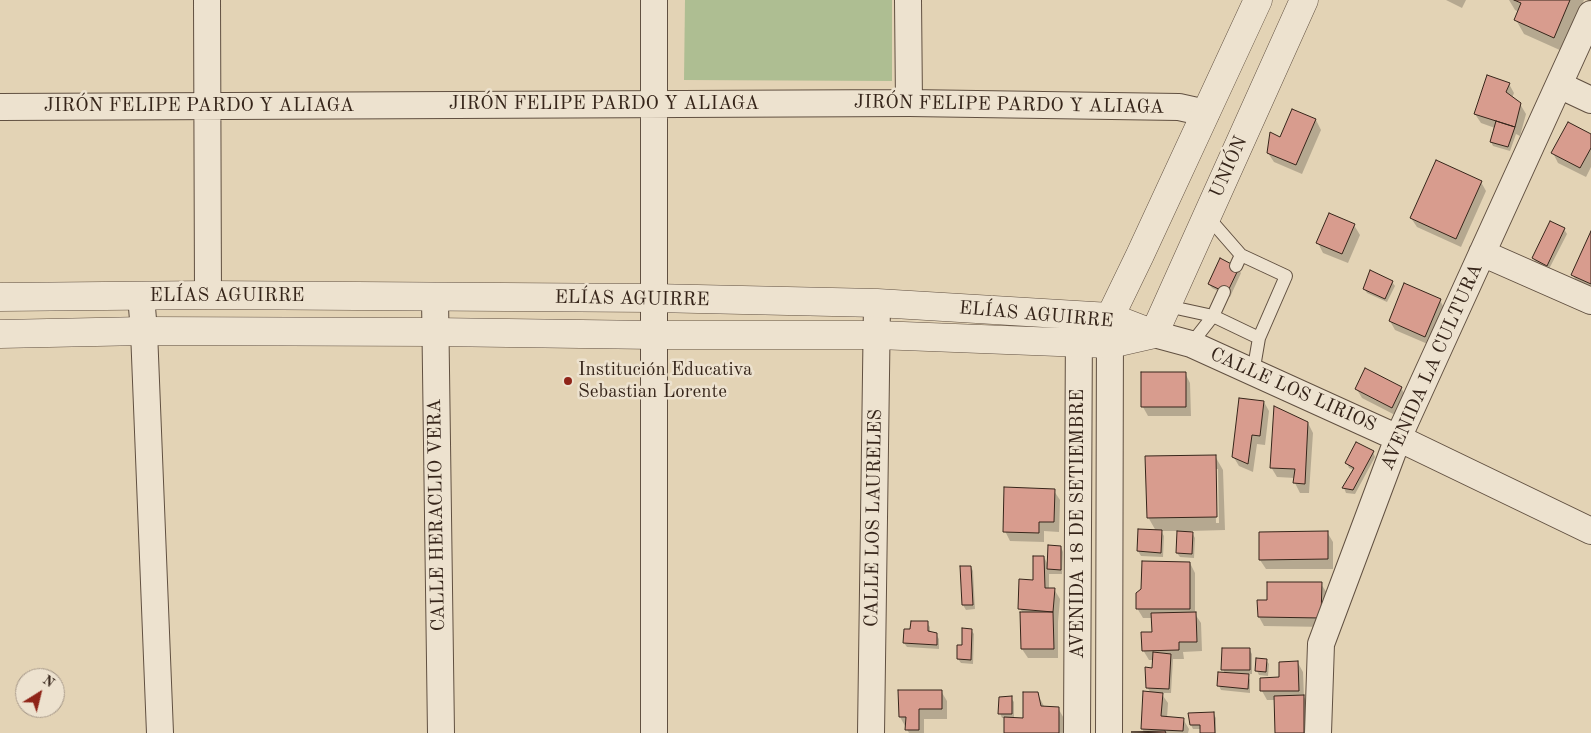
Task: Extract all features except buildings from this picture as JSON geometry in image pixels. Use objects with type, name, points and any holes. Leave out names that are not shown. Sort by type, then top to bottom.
[{"type":"street","points":[[207,0],[208,295]]},
{"type":"street","points":[[654,0],[654,733]]},
{"type":"street","points":[[908,0],[908,103]]},
{"type":"street","points":[[1110,317],[1258,0]]},
{"type":"street","name":"UNIÓN","points":[[1154,334],[1304,0]]},
{"type":"street","name":"AVENIDA LA CULTURA","points":[[1318,733],[1321,644],[1398,438],[1591,14]]},
{"type":"street","points":[[1558,85],[1591,100]]},
{"type":"street","name":"JIRÓN FELIPE PARDO Y ALIAGA","points":[[0,107],[908,103],[1179,106],[1206,113]]},
{"type":"street","points":[[1482,253],[1591,302]]},
{"type":"street","name":"ELÍAS AGUIRRE","points":[[0,297],[208,295],[653,298],[877,303],[1110,317],[1154,334]]},
{"type":"street","points":[[141,296],[160,733]]},
{"type":"street","name":"CALLE HERACLIO VERA","points":[[435,298],[441,733]]},
{"type":"street","name":"CALLE LOS LAURELES","points":[[871,733],[877,303]]},
{"type":"street","name":"AVENIDA 18 DE SETIEMBRE","points":[[1077,733],[1079,315]]},
{"type":"street","name":"AVENIDA 18 DE SETIEMBRE","points":[[1109,733],[1110,317]]},
{"type":"street","name":"ELÍAS AGUIRRE","points":[[0,334],[144,331],[877,335],[1110,344],[1154,334]]},
{"type":"street","name":"CALLE LOS LIRIOS","points":[[1154,334],[1191,344],[1398,438],[1591,531]]},
{"type":"lane","points":[[1207,216],[1238,260],[1286,276],[1260,338],[1253,373]]},
{"type":"lane","points":[[1191,344],[1213,316],[1224,292]]},
{"type":"lane","points":[[1167,306],[1213,316],[1260,338]]},
{"type":"green space","points":[[685,0],[892,0],[892,81],[684,80]]},
{"type":"place","name":"Institución Educativa Sebastian Lorente","points":[[568,381]]}]
